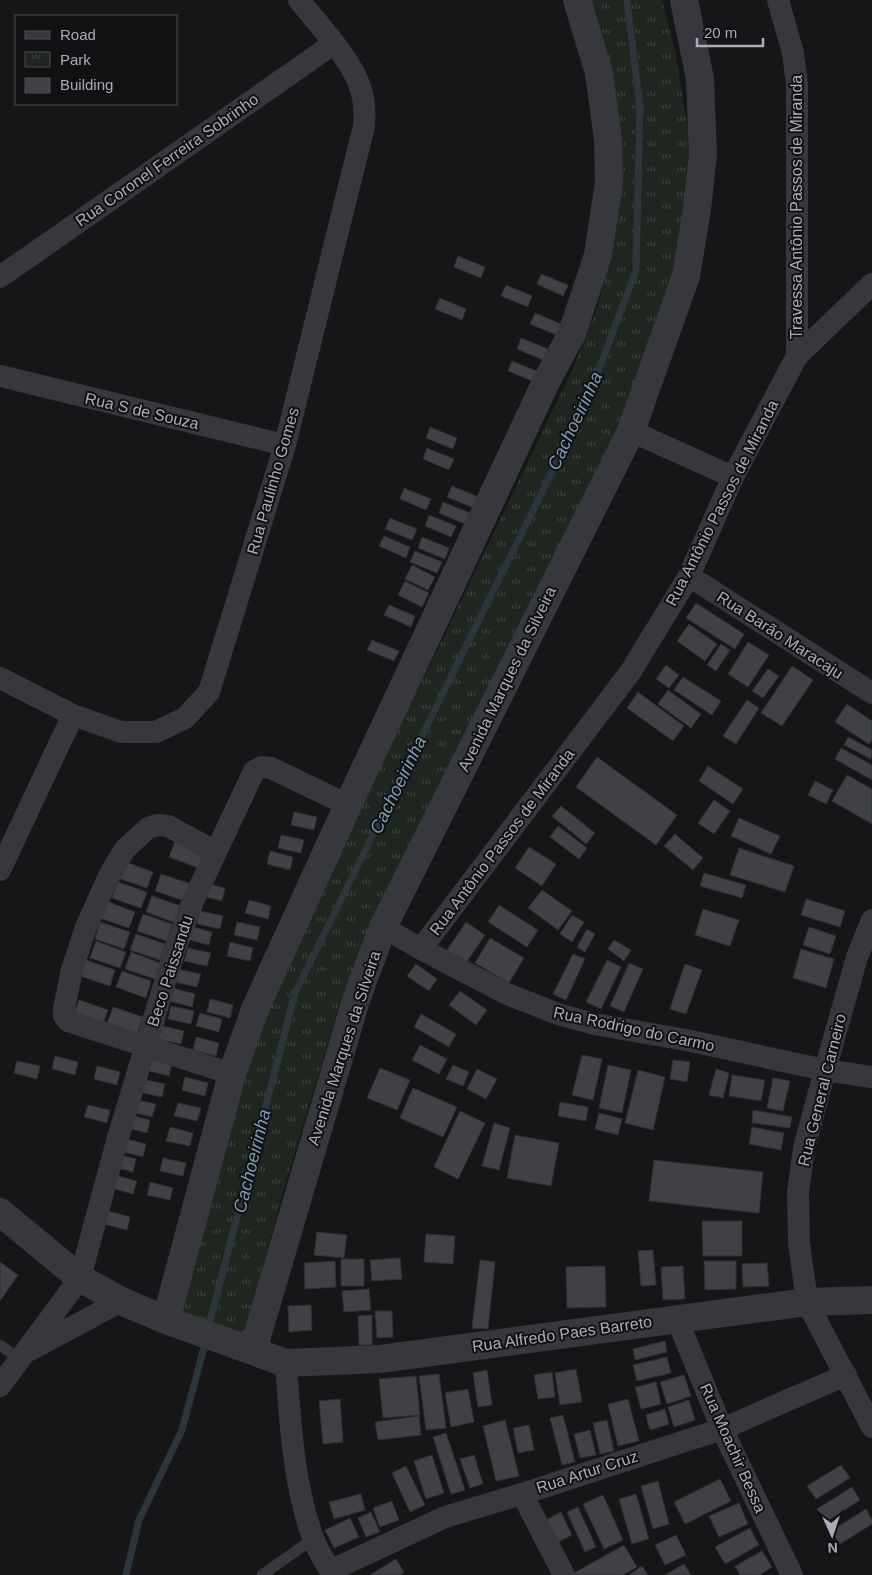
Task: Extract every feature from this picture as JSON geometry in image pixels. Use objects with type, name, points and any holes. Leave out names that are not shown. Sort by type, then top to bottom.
[{"type":"street","name":"Rua Paulinho Gomes","points":[[0,678],[73,715],[121,732],[156,732],[185,718],[209,692],[285,445],[364,126],[364,103],[360,87],[352,69],[299,0]]},
{"type":"street","points":[[175,1323],[232,1074],[256,1007],[348,805],[537,402],[572,332],[598,254],[609,182],[608,140],[599,73],[577,0]]},
{"type":"street","name":"Avenida Marques da Silveira","points":[[247,1348],[356,1000],[383,927],[631,431],[686,276],[697,209],[702,154],[700,79],[684,0]]},
{"type":"street","name":"Travessa Antônio Passos de Miranda","points":[[778,0],[794,53],[797,84],[797,356]]},
{"type":"street","name":"Rua Coronel Ferreira Sobrinho","points":[[0,277],[333,44]]},
{"type":"street","name":"Rua Antônio Passos de Miranda","points":[[421,949],[631,672],[689,576],[733,477],[797,356],[872,284]]},
{"type":"street","name":"Rua S de Souza","points":[[0,376],[285,445]]},
{"type":"street","points":[[631,431],[733,477]]},
{"type":"street","name":"Rua Barão Maracaju","points":[[689,576],[872,693]]},
{"type":"street","points":[[0,870],[73,715]]},
{"type":"street","name":"Beco Paissandu","points":[[80,1278],[117,1140],[174,952],[193,901],[254,771],[262,767],[271,768],[348,805]]},
{"type":"street","points":[[216,852],[168,826],[156,825],[148,828],[125,849],[110,874],[86,927],[72,970],[64,1016],[68,1021],[232,1074]]},
{"type":"street","name":"Rua General Carneiro","points":[[872,920],[857,956],[825,1070],[804,1148],[798,1192],[800,1243],[807,1302],[872,1427]]},
{"type":"street","name":"Rua Rodrigo do Carmo","points":[[383,927],[507,994],[558,1014],[594,1024],[686,1040],[825,1070],[872,1077]]},
{"type":"street","name":"Rua Alfredo Paes Barreto","points":[[0,1212],[80,1278],[121,1300],[175,1323],[286,1363],[380,1359],[807,1302],[872,1300]]},
{"type":"street","points":[[0,1386],[80,1278]]},
{"type":"street","points":[[22,1356],[121,1300]]},
{"type":"street","name":"Rua Moachir Bessa","points":[[677,1319],[722,1428],[792,1575]]},
{"type":"street","points":[[286,1363],[292,1440],[300,1496],[313,1539],[331,1573]]},
{"type":"street","name":"Rua Artur Cruz","points":[[331,1573],[444,1517],[522,1494],[722,1428],[846,1376]]},
{"type":"street","points":[[522,1494],[564,1575]]},
{"type":"lane","points":[[0,1345],[22,1356]]},
{"type":"lane","points":[[262,1575],[313,1539]]},
{"type":"green space","points":[[583,0],[662,0],[675,51],[689,136],[691,182],[677,277],[641,384],[343,993],[283,1192],[243,1338],[179,1317],[249,1063],[276,974],[356,810],[431,663],[573,368],[597,307],[610,261]]},
{"type":"building","points":[[458,256],[485,267],[481,278],[454,267]]},
{"type":"building","points":[[541,274],[568,285],[563,296],[537,284]]},
{"type":"building","points":[[506,285],[532,296],[528,307],[501,296]]},
{"type":"building","points":[[440,298],[466,309],[462,320],[435,309]]},
{"type":"building","points":[[535,313],[561,324],[557,335],[530,324]]},
{"type":"building","points":[[521,338],[548,349],[543,360],[517,349]]},
{"type":"building","points":[[512,361],[539,372],[535,382],[508,371]]},
{"type":"building","points":[[430,427],[457,438],[453,449],[426,438]]},
{"type":"building","points":[[427,448],[454,459],[449,470],[423,459]]},
{"type":"building","points":[[452,486],[478,497],[474,508],[447,497]]},
{"type":"building","points":[[404,488],[431,499],[426,510],[400,499]]},
{"type":"building","points":[[443,502],[470,513],[465,524],[439,513]]},
{"type":"building","points":[[429,515],[456,526],[451,537],[425,526]]},
{"type":"building","points":[[390,518],[417,529],[412,540],[385,529]]},
{"type":"building","points":[[384,536],[410,547],[406,558],[379,546]]},
{"type":"building","points":[[422,537],[449,548],[445,559],[418,548]]},
{"type":"building","points":[[415,551],[442,562],[437,573],[410,562]]},
{"type":"building","points":[[412,565],[435,577],[428,590],[405,579]]},
{"type":"building","points":[[405,581],[429,593],[422,607],[398,595]]},
{"type":"building","points":[[696,603],[744,634],[735,649],[686,618]]},
{"type":"building","points":[[389,605],[415,616],[411,627],[384,615]]},
{"type":"building","points":[[689,624],[717,644],[705,661],[677,641]]},
{"type":"building","points":[[372,640],[399,651],[394,661],[367,650]]},
{"type":"building","points":[[748,642],[769,655],[748,687],[728,674]]},
{"type":"building","points":[[721,644],[730,650],[716,671],[707,665]]},
{"type":"building","points":[[666,665],[679,675],[669,688],[656,679]]},
{"type":"building","points":[[792,666],[813,680],[782,726],[761,713]]},
{"type":"building","points":[[768,669],[779,676],[763,698],[752,691]]},
{"type":"building","points":[[683,677],[721,701],[712,715],[674,690]]},
{"type":"building","points":[[668,690],[701,714],[691,728],[658,704]]},
{"type":"building","points":[[638,692],[684,726],[673,741],[627,708]]},
{"type":"building","points":[[747,700],[759,708],[736,744],[723,736]]},
{"type":"building","points":[[847,704],[872,721],[872,740],[869,744],[835,722]]},
{"type":"building","points":[[848,737],[872,750],[871,759],[844,745]]},
{"type":"building","points":[[841,748],[872,765],[872,780],[835,759]]},
{"type":"building","points":[[597,757],[677,815],[656,845],[576,787]]},
{"type":"building","points":[[708,766],[743,789],[733,804],[699,781]]},
{"type":"building","points":[[847,775],[872,789],[872,824],[832,801]]},
{"type":"building","points":[[815,781],[833,790],[826,804],[808,795]]},
{"type":"building","points":[[714,800],[730,811],[714,834],[698,823]]},
{"type":"building","points":[[561,806],[595,833],[586,844],[552,816]]},
{"type":"building","points":[[294,812],[317,817],[314,830],[291,825]]},
{"type":"building","points":[[739,818],[780,836],[771,854],[731,836]]},
{"type":"building","points":[[558,826],[587,848],[579,859],[550,837]]},
{"type":"building","points":[[675,834],[703,858],[693,870],[664,846]]},
{"type":"building","points":[[281,835],[304,840],[301,853],[278,848]]},
{"type":"building","points":[[175,841],[204,851],[199,868],[169,857]]},
{"type":"building","points":[[529,847],[556,864],[542,886],[515,868]]},
{"type":"building","points":[[739,848],[794,866],[785,892],[730,875]]},
{"type":"building","points":[[270,851],[293,857],[290,870],[267,864]]},
{"type":"building","points":[[123,861],[153,872],[147,888],[118,878]]},
{"type":"building","points":[[704,873],[746,885],[742,898],[700,886]]},
{"type":"building","points":[[161,874],[191,884],[185,901],[155,891]]},
{"type":"building","points":[[118,882],[147,892],[141,908],[112,898]]},
{"type":"building","points":[[202,882],[225,888],[222,901],[199,895]]},
{"type":"building","points":[[542,890],[572,911],[558,930],[528,908]]},
{"type":"building","points":[[152,896],[181,906],[176,923],[146,912]]},
{"type":"building","points":[[806,899],[845,911],[840,927],[801,915]]},
{"type":"building","points":[[249,900],[271,906],[268,919],[245,913]]},
{"type":"building","points":[[106,901],[135,912],[129,928],[100,918]]},
{"type":"building","points":[[499,905],[538,930],[527,947],[488,922]]},
{"type":"building","points":[[703,909],[739,920],[730,946],[695,935]]},
{"type":"building","points":[[200,911],[223,916],[220,929],[197,924]]},
{"type":"building","points":[[143,914],[172,924],[167,941],[137,931]]},
{"type":"building","points":[[572,915],[584,922],[572,942],[560,934]]},
{"type":"building","points":[[100,922],[130,932],[124,949],[95,939]]},
{"type":"building","points":[[237,922],[260,927],[257,940],[234,935]]},
{"type":"building","points":[[466,922],[485,935],[466,963],[447,950]]},
{"type":"building","points":[[189,926],[212,932],[209,945],[186,939]]},
{"type":"building","points":[[809,927],[836,936],[830,954],[803,945]]},
{"type":"building","points":[[587,929],[595,934],[585,952],[577,947]]},
{"type":"building","points":[[136,934],[165,944],[160,960],[130,950]]},
{"type":"building","points":[[490,938],[524,958],[509,983],[475,963]]},
{"type":"building","points":[[614,940],[631,950],[624,961],[608,949]]},
{"type":"building","points":[[96,941],[126,952],[120,968],[90,958]]},
{"type":"building","points":[[230,942],[253,948],[250,961],[227,956]]},
{"type":"building","points":[[188,948],[211,953],[207,966],[184,961]]},
{"type":"building","points":[[801,949],[834,959],[826,988],[793,978]]},
{"type":"building","points":[[131,952],[160,963],[155,979],[125,969]]},
{"type":"building","points":[[573,954],[585,959],[566,1000],[553,994]]},
{"type":"building","points":[[86,960],[115,970],[110,986],[80,976]]},
{"type":"building","points":[[607,960],[621,967],[601,1009],[586,1002]]},
{"type":"building","points":[[629,963],[643,969],[624,1012],[610,1006]]},
{"type":"building","points":[[416,964],[437,979],[429,991],[407,976]]},
{"type":"building","points":[[685,964],[702,970],[686,1014],[670,1009]]},
{"type":"building","points":[[177,969],[201,974],[197,987],[174,982]]},
{"type":"building","points":[[122,971],[151,981],[146,998],[116,987]]},
{"type":"building","points":[[172,988],[195,994],[192,1007],[169,1001]]},
{"type":"building","points":[[460,991],[487,1010],[476,1025],[449,1005]]},
{"type":"building","points":[[210,999],[233,1005],[230,1018],[207,1012]]},
{"type":"building","points":[[210,999],[233,1005],[230,1018],[207,1012]]},
{"type":"building","points":[[79,1000],[108,1010],[102,1026],[73,1016]]},
{"type":"building","points":[[171,1006],[194,1011],[191,1024],[168,1019]]},
{"type":"building","points":[[113,1007],[143,1017],[137,1034],[107,1024]]},
{"type":"building","points":[[200,1013],[222,1019],[219,1032],[196,1026]]},
{"type":"building","points":[[421,1014],[456,1034],[449,1047],[414,1027]]},
{"type":"building","points":[[162,1026],[184,1031],[181,1044],[158,1039]]},
{"type":"building","points":[[196,1037],[219,1043],[216,1056],[193,1050]]},
{"type":"building","points":[[420,1045],[447,1059],[439,1074],[412,1060]]},
{"type":"building","points":[[582,1055],[602,1059],[593,1100],[572,1095]]},
{"type":"building","points":[[55,1056],[78,1062],[75,1075],[52,1069]]},
{"type":"building","points":[[150,1057],[172,1063],[169,1076],[146,1070]]},
{"type":"building","points":[[673,1060],[690,1062],[687,1082],[670,1079]]},
{"type":"building","points":[[17,1061],[40,1066],[37,1079],[14,1073]]},
{"type":"building","points":[[453,1065],[469,1072],[463,1086],[446,1079]]},
{"type":"building","points":[[608,1065],[631,1070],[622,1113],[599,1108]]},
{"type":"building","points":[[97,1066],[120,1072],[117,1085],[94,1079]]},
{"type":"building","points":[[380,1068],[410,1080],[397,1110],[367,1098]]},
{"type":"building","points":[[477,1069],[497,1079],[486,1099],[467,1089]]},
{"type":"building","points":[[716,1069],[729,1073],[723,1098],[709,1095]]},
{"type":"building","points":[[638,1070],[665,1077],[653,1130],[625,1123]]},
{"type":"building","points":[[732,1075],[765,1080],[761,1101],[729,1096]]},
{"type":"building","points":[[185,1077],[208,1083],[205,1096],[182,1090]]},
{"type":"building","points":[[773,1078],[790,1081],[783,1111],[767,1108]]},
{"type":"building","points":[[142,1079],[165,1084],[162,1097],[139,1092]]},
{"type":"building","points":[[413,1088],[457,1107],[443,1137],[400,1118]]},
{"type":"building","points":[[133,1099],[156,1104],[152,1117],[129,1111]]},
{"type":"building","points":[[560,1102],[588,1107],[586,1121],[558,1116]]},
{"type":"building","points":[[178,1103],[201,1108],[197,1121],[174,1116]]},
{"type":"building","points":[[88,1105],[110,1110],[107,1123],[84,1117]]},
{"type":"building","points":[[753,1110],[792,1117],[790,1128],[752,1123]]},
{"type":"building","points":[[460,1111],[485,1123],[458,1179],[434,1167]]},
{"type":"building","points":[[599,1113],[622,1119],[618,1135],[595,1129]]},
{"type":"building","points":[[127,1114],[150,1120],[147,1133],[124,1127]]},
{"type":"building","points":[[494,1123],[510,1128],[499,1170],[482,1166]]},
{"type":"building","points":[[170,1127],[193,1133],[190,1146],[166,1141]]},
{"type":"building","points":[[752,1127],[784,1133],[781,1150],[749,1144]]},
{"type":"building","points":[[515,1135],[559,1143],[551,1186],[507,1178]]},
{"type":"building","points":[[123,1138],[146,1144],[143,1157],[120,1151]]},
{"type":"building","points":[[113,1153],[136,1159],[133,1172],[110,1166]]},
{"type":"building","points":[[163,1158],[186,1163],[183,1176],[160,1171]]},
{"type":"building","points":[[654,1160],[763,1172],[759,1213],[649,1201]]},
{"type":"building","points":[[114,1175],[137,1181],[133,1194],[111,1188]]},
{"type":"building","points":[[150,1182],[173,1188],[170,1200],[147,1195]]},
{"type":"building","points":[[108,1211],[130,1217],[127,1230],[104,1224]]},
{"type":"building","points":[[702,1221],[742,1221],[742,1256],[703,1256]]},
{"type":"building","points":[[317,1232],[347,1235],[344,1258],[314,1255]]},
{"type":"building","points":[[426,1234],[455,1236],[453,1264],[424,1262]]},
{"type":"building","points":[[653,1250],[656,1285],[641,1286],[638,1251]]},
{"type":"building","points":[[400,1258],[402,1279],[372,1281],[370,1260]]},
{"type":"building","points":[[341,1259],[364,1259],[364,1286],[341,1286]]},
{"type":"building","points":[[480,1260],[495,1262],[488,1329],[472,1328]]},
{"type":"building","points":[[335,1261],[336,1287],[305,1289],[304,1263]]},
{"type":"building","points":[[704,1261],[736,1261],[736,1289],[705,1290]]},
{"type":"building","points":[[0,1262],[18,1275],[0,1301]]},
{"type":"building","points":[[767,1263],[769,1286],[743,1287],[742,1264]]},
{"type":"building","points":[[605,1266],[606,1307],[567,1308],[566,1267]]},
{"type":"building","points":[[683,1266],[685,1299],[663,1300],[661,1267]]},
{"type":"building","points":[[369,1289],[371,1310],[344,1312],[342,1291]]},
{"type":"building","points":[[311,1305],[312,1330],[289,1332],[288,1306]]},
{"type":"building","points":[[375,1311],[392,1311],[393,1337],[377,1338]]},
{"type":"building","points":[[372,1315],[372,1345],[359,1345],[358,1316]]},
{"type":"building","points":[[665,1341],[667,1352],[635,1360],[633,1349]]},
{"type":"building","points":[[667,1357],[671,1373],[637,1381],[633,1365]]},
{"type":"building","points":[[576,1369],[582,1402],[560,1405],[555,1373]]},
{"type":"building","points":[[487,1370],[492,1405],[478,1407],[473,1373]]},
{"type":"building","points":[[552,1372],[555,1397],[538,1399],[534,1375]]},
{"type":"building","points":[[439,1374],[446,1428],[426,1430],[419,1376]]},
{"type":"building","points":[[684,1375],[691,1396],[667,1404],[660,1382]]},
{"type":"building","points":[[416,1376],[420,1415],[383,1418],[379,1379]]},
{"type":"building","points":[[656,1382],[661,1404],[641,1409],[635,1387]]},
{"type":"building","points":[[468,1389],[474,1422],[451,1427],[445,1393]]},
{"type":"building","points":[[340,1399],[343,1442],[323,1444],[319,1401]]},
{"type":"building","points":[[628,1399],[639,1441],[618,1446],[608,1404]]},
{"type":"building","points":[[689,1400],[695,1420],[674,1427],[668,1407]]},
{"type":"building","points":[[665,1409],[669,1424],[650,1430],[646,1415]]},
{"type":"building","points":[[563,1415],[575,1462],[562,1465],[550,1418]]},
{"type":"building","points":[[419,1416],[421,1435],[378,1440],[375,1422]]},
{"type":"building","points":[[505,1420],[519,1476],[496,1481],[483,1426]]},
{"type":"building","points":[[607,1420],[614,1451],[600,1454],[593,1423]]},
{"type":"building","points":[[529,1425],[534,1450],[518,1453],[513,1428]]},
{"type":"building","points":[[590,1430],[596,1455],[580,1458],[574,1434]]},
{"type":"building","points":[[446,1433],[465,1490],[451,1494],[433,1437]]},
{"type":"building","points":[[432,1455],[444,1493],[426,1499],[414,1461]]},
{"type":"building","points":[[474,1455],[483,1484],[470,1488],[460,1459]]},
{"type":"building","points":[[841,1465],[850,1478],[816,1499],[807,1486]]},
{"type":"building","points":[[406,1466],[425,1505],[410,1512],[392,1473]]},
{"type":"building","points":[[720,1479],[731,1501],[685,1524],[674,1502]]},
{"type":"building","points":[[658,1481],[669,1524],[653,1529],[641,1486]]},
{"type":"building","points":[[852,1487],[860,1500],[826,1522],[817,1509]]},
{"type":"building","points":[[361,1494],[365,1510],[334,1519],[329,1502]]},
{"type":"building","points":[[636,1494],[649,1539],[632,1544],[619,1499]]},
{"type":"building","points":[[603,1495],[623,1540],[604,1549],[583,1504]]},
{"type":"building","points":[[392,1501],[399,1520],[380,1527],[373,1508]]},
{"type":"building","points":[[739,1503],[748,1524],[719,1537],[709,1516]]},
{"type":"building","points":[[578,1507],[596,1547],[585,1552],[567,1512]]},
{"type":"building","points":[[866,1509],[872,1524],[840,1544],[831,1531]]},
{"type":"building","points":[[371,1512],[380,1532],[366,1537],[358,1518]]},
{"type":"building","points":[[561,1512],[572,1535],[558,1542],[546,1520]]},
{"type":"building","points":[[350,1518],[359,1537],[334,1548],[325,1530]]},
{"type":"building","points":[[750,1528],[759,1545],[725,1564],[715,1547]]},
{"type":"building","points":[[676,1535],[686,1555],[665,1565],[655,1545]]},
{"type":"building","points":[[624,1545],[637,1567],[623,1575],[576,1575],[574,1573]]},
{"type":"building","points":[[762,1551],[772,1567],[759,1575],[740,1575],[735,1566]]},
{"type":"building","points":[[396,1559],[404,1572],[400,1575],[370,1575]]},
{"type":"building","points":[[684,1564],[691,1575],[665,1575]]},
{"type":"building","points":[[642,1566],[648,1575],[629,1575]]},
{"type":"waterway","name":"Cachoeirinha","points":[[208,1329],[295,993],[588,399],[636,270],[640,107],[627,0]]},
{"type":"waterway","name":"Cachoeirinha","points":[[126,1575],[139,1520],[182,1430],[206,1340]]}]
